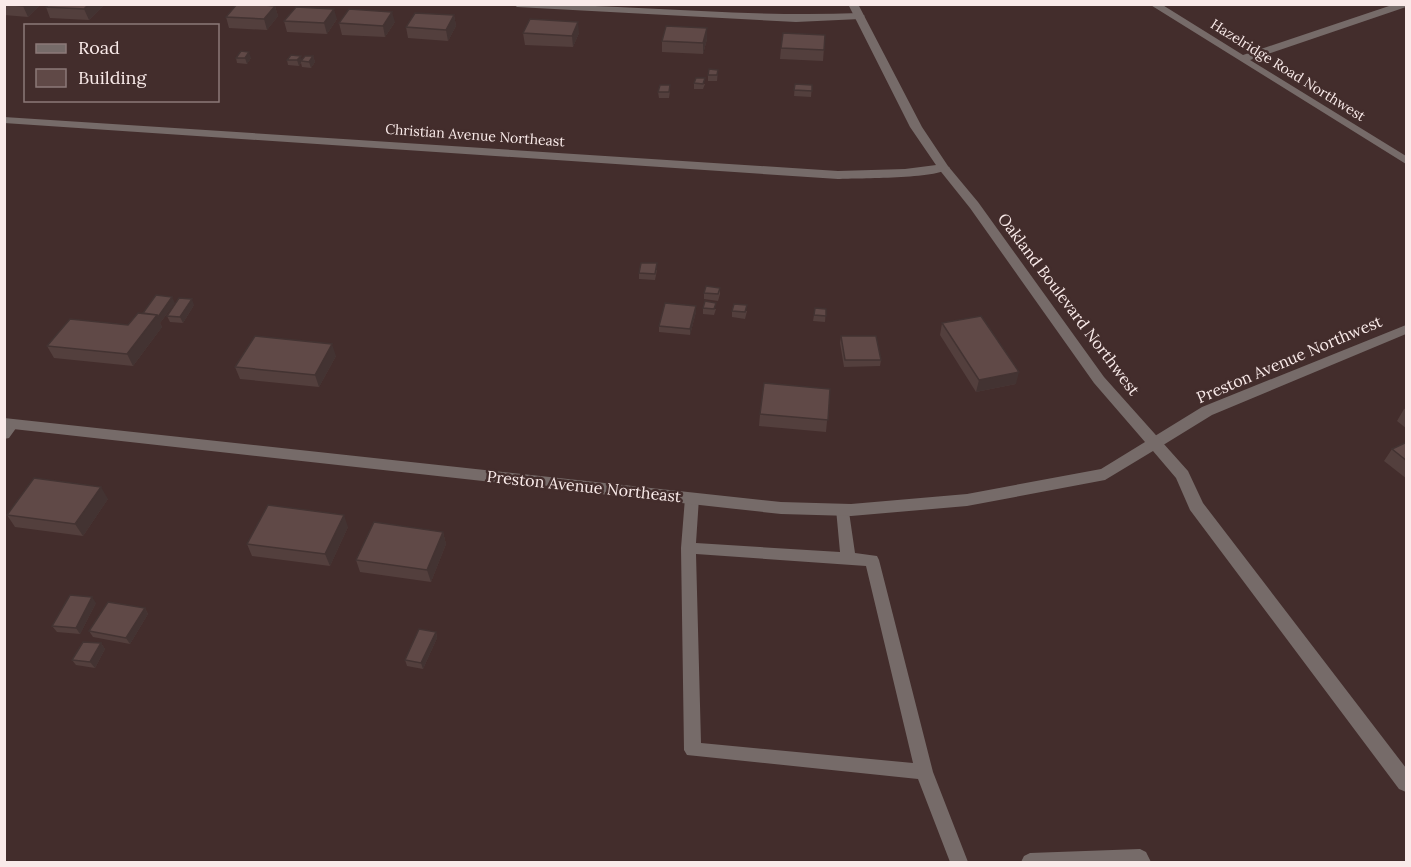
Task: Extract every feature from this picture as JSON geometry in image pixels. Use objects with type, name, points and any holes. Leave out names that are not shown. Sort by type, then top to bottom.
[{"type":"street","points":[[517,4],[796,19],[856,10]]},
{"type":"street","name":"Hazelridge Road Northwest","points":[[1153,4],[1407,161]]},
{"type":"street","points":[[1241,59],[1406,4]]},
{"type":"street","name":"Oakland Boulevard Northwest","points":[[856,10],[911,118],[944,168],[974,205],[1099,380],[1183,475],[1196,506],[1407,783]]},
{"type":"street","name":"Christian Avenue Northeast","points":[[4,120],[838,175],[904,173],[944,168]]},
{"type":"street","name":"Preston Avenue Northwest","points":[[1155,443],[1207,411],[1407,329]]},
{"type":"street","name":"Preston Avenue Northeast","points":[[7,427],[781,508],[843,509],[967,500],[1105,474],[1155,443]]},
{"type":"lane","points":[[692,498],[688,548],[693,750],[924,772]]},
{"type":"lane","points":[[843,509],[848,559]]},
{"type":"lane","points":[[688,548],[872,560],[924,772],[958,862]]},
{"type":"lane","points":[[1030,862],[1140,858],[1142,862]]},
{"type":"building","points":[[49,4],[89,4],[84,9],[46,7]]},
{"type":"building","points":[[237,4],[275,6],[264,19],[226,17]]},
{"type":"building","points":[[296,7],[334,9],[324,23],[284,21]]},
{"type":"building","points":[[349,9],[392,12],[383,26],[339,23]]},
{"type":"building","points":[[415,13],[454,15],[446,30],[406,27]]},
{"type":"building","points":[[530,19],[578,22],[572,36],[523,33]]},
{"type":"building","points":[[666,26],[707,28],[703,43],[662,41]]},
{"type":"building","points":[[783,33],[825,35],[824,50],[781,48]]},
{"type":"building","points":[[241,51],[249,52],[245,58],[236,58]]},
{"type":"building","points":[[291,55],[301,56],[297,60],[287,60]]},
{"type":"building","points":[[305,56],[313,56],[309,62],[301,61]]},
{"type":"building","points":[[709,69],[718,70],[717,75],[708,75]]},
{"type":"building","points":[[696,78],[705,78],[703,84],[694,83]]},
{"type":"building","points":[[795,84],[812,85],[812,91],[794,90]]},
{"type":"building","points":[[660,85],[670,85],[669,92],[658,92]]},
{"type":"building","points":[[641,263],[657,263],[655,274],[639,273]]},
{"type":"building","points":[[706,286],[720,288],[718,294],[704,293]]},
{"type":"building","points":[[156,295],[172,297],[158,317],[143,313]]},
{"type":"building","points":[[179,298],[192,299],[180,317],[167,316]]},
{"type":"building","points":[[705,301],[716,303],[714,309],[703,308]]},
{"type":"building","points":[[665,303],[696,306],[690,329],[659,326]]},
{"type":"building","points":[[734,304],[747,305],[745,312],[732,311]]},
{"type":"building","points":[[815,308],[826,309],[826,316],[814,315]]},
{"type":"building","points":[[138,313],[157,315],[127,354],[47,346],[70,319],[128,325]]},
{"type":"building","points":[[981,316],[1019,372],[979,380],[942,323]]},
{"type":"building","points":[[255,336],[332,344],[315,375],[235,367]]},
{"type":"building","points":[[841,336],[876,336],[881,360],[845,360]]},
{"type":"building","points":[[764,383],[830,389],[828,420],[760,414]]},
{"type":"building","points":[[1407,442],[1407,461],[1392,449]]},
{"type":"building","points":[[34,478],[101,487],[75,524],[7,515]]},
{"type":"building","points":[[268,505],[344,515],[325,554],[247,544]]},
{"type":"building","points":[[374,522],[443,532],[427,570],[356,560]]},
{"type":"building","points":[[70,595],[92,597],[76,628],[52,626]]},
{"type":"building","points":[[108,602],[145,608],[126,638],[89,631]]},
{"type":"building","points":[[419,629],[436,632],[421,663],[405,660]]},
{"type":"building","points":[[83,642],[101,643],[90,662],[72,660]]}]
